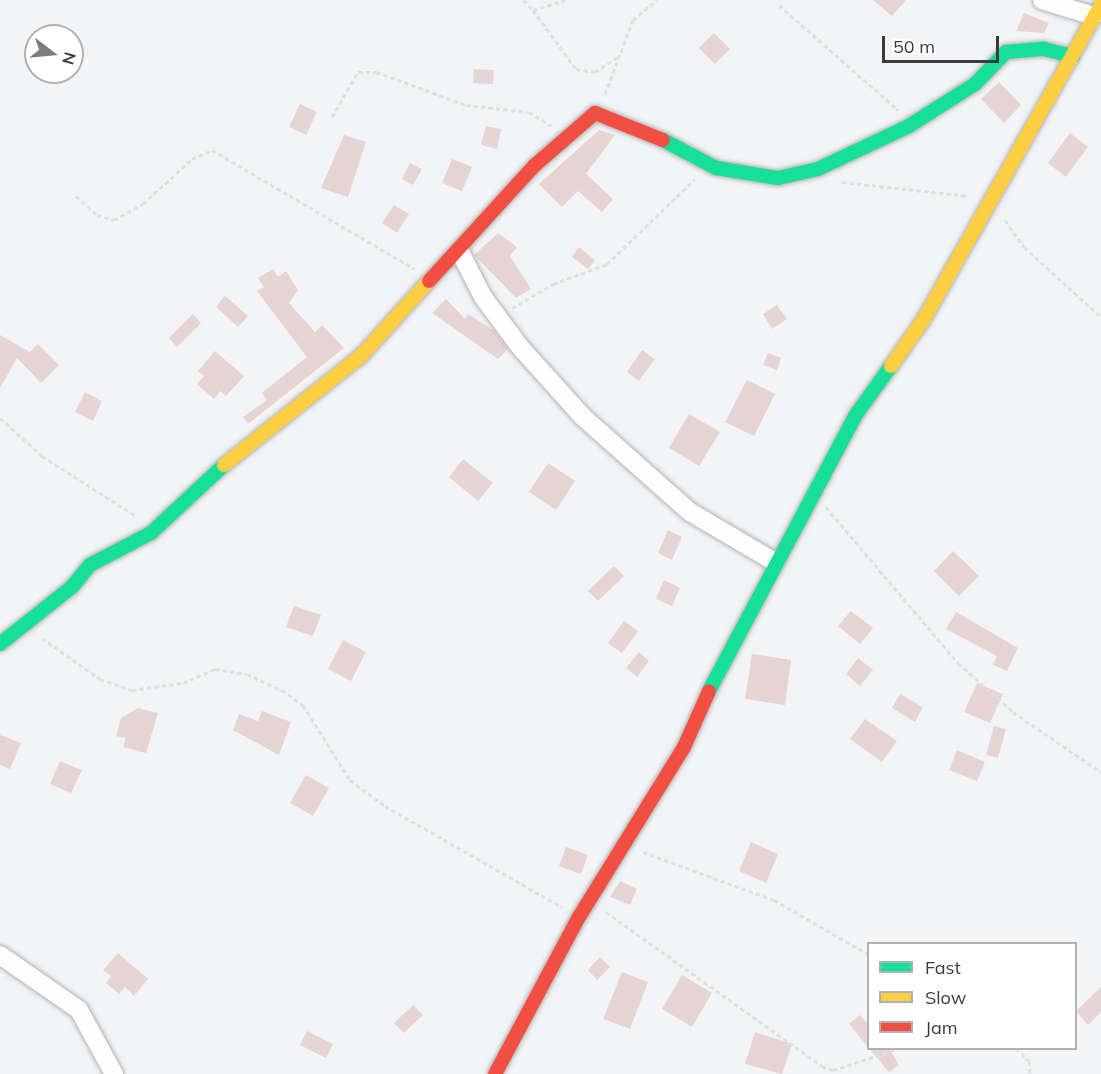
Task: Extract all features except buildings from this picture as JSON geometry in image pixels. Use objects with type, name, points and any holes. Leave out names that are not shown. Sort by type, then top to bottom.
[{"type":"street","points":[[495,1074],[579,917],[684,747],[774,562],[788,546],[813,492],[871,389],[924,319],[988,199],[1097,10],[1042,0]]},
{"type":"street","points":[[0,644],[27,627],[90,565],[153,527],[288,410],[360,357],[460,252],[563,138],[598,112],[632,123],[716,168],[778,178],[800,174],[909,126],[975,84],[1006,52],[1044,49],[1072,56]]},
{"type":"street","points":[[460,252],[497,314],[553,387],[620,451],[690,512],[774,562]]},
{"type":"street","points":[[0,955],[79,1010],[114,1074]]},
{"type":"path","points":[[523,0],[533,10],[576,69],[595,72],[619,56]]},
{"type":"path","points":[[533,10],[565,0]]},
{"type":"path","points":[[598,112],[639,11],[657,0]]},
{"type":"path","points":[[779,5],[832,58],[888,97],[909,126]]},
{"type":"path","points":[[332,117],[358,72],[376,72],[466,105],[529,112],[563,138]]},
{"type":"path","points":[[76,196],[97,215],[114,220],[142,204],[192,159],[212,150],[431,281]]},
{"type":"path","points":[[497,314],[531,301],[553,284],[599,269],[638,239],[672,196],[716,168]]},
{"type":"path","points":[[833,180],[988,199]]},
{"type":"path","points":[[1001,212],[1024,247],[1101,317]]},
{"type":"path","points":[[0,418],[42,456],[153,527]]},
{"type":"path","points":[[813,492],[958,663],[1013,711],[1101,772]]},
{"type":"path","points":[[27,627],[100,679],[132,690],[183,682],[215,669],[247,674],[282,690],[303,705],[332,757],[359,786],[579,917]]},
{"type":"path","points":[[625,844],[774,900],[867,953]]},
{"type":"path","points":[[590,900],[822,1066],[833,1070],[894,1050]]},
{"type":"path","points":[[1018,1050],[1029,1061],[1030,1074]]},
{"type":"traffic: fast","points":[[663,140],[716,168],[778,178],[818,169],[909,126],[975,84],[1006,52],[1044,49],[1073,56]]},
{"type":"traffic: fast","points":[[709,691],[855,416],[891,366]]},
{"type":"traffic: fast","points":[[0,644],[72,587],[90,565],[151,533],[224,465]]},
{"type":"traffic: slow","points":[[891,366],[924,319],[1101,5]]},
{"type":"traffic: slow","points":[[224,465],[360,357],[429,281]]},
{"type":"traffic: jam","points":[[429,281],[534,166],[595,113],[663,140]]},
{"type":"traffic: jam","points":[[495,1074],[579,917],[684,747],[709,691]]}]
